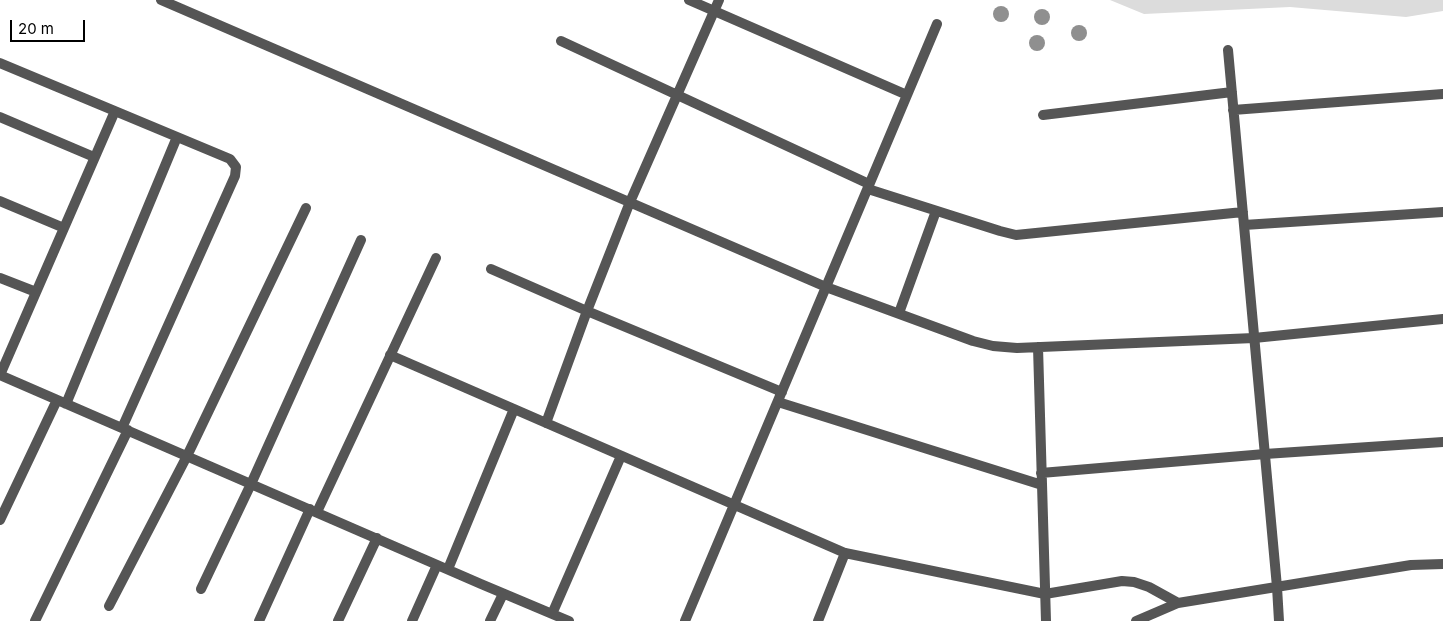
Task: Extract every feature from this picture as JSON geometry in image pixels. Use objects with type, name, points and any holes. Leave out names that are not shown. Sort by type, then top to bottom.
[{"type":"street","points":[[161,0],[826,287],[987,345],[1016,348],[1254,338],[1443,319]]},
{"type":"street","points":[[689,0],[907,95]]},
{"type":"street","points":[[546,423],[630,202],[719,0]]},
{"type":"street","points":[[685,621],[937,24]]},
{"type":"street","points":[[561,41],[868,187],[1000,231],[1016,234],[1033,234],[1243,212]]},
{"type":"street","points":[[1228,50],[1279,621]]},
{"type":"street","points":[[0,63],[230,159],[236,167],[235,176],[125,429],[35,621]]},
{"type":"street","points":[[1043,115],[1232,92]]},
{"type":"street","points":[[1233,110],[1443,94]]},
{"type":"street","points":[[115,111],[0,375],[567,621]]},
{"type":"street","points":[[0,117],[94,157]]},
{"type":"street","points":[[0,520],[62,402],[177,137]]},
{"type":"street","points":[[0,201],[64,228]]},
{"type":"street","points":[[109,606],[187,456],[306,208]]},
{"type":"street","points":[[899,314],[936,211]]},
{"type":"street","points":[[1244,225],[1443,212]]},
{"type":"street","points":[[201,589],[251,484],[361,240]]},
{"type":"street","points":[[259,621],[436,258]]},
{"type":"street","points":[[491,269],[782,392]]},
{"type":"street","points":[[0,278],[36,292]]},
{"type":"street","points":[[1038,347],[1046,621]]},
{"type":"street","points":[[390,355],[844,553],[1045,594],[1122,581],[1149,587],[1178,603]]},
{"type":"street","points":[[778,402],[1042,485]]},
{"type":"street","points":[[448,569],[514,409]]},
{"type":"street","points":[[1042,473],[1265,454],[1443,442]]},
{"type":"street","points":[[552,614],[621,456]]},
{"type":"street","points":[[338,621],[377,538]]},
{"type":"street","points":[[818,621],[844,553]]},
{"type":"street","points":[[412,621],[437,564]]},
{"type":"street","points":[[1136,621],[1178,603],[1411,564],[1443,564]]},
{"type":"street","points":[[490,621],[503,594]]},
{"type":"shaded area","points":[[1110,0],[1443,0],[1443,11],[1406,17],[1290,7],[1144,14]]}]
